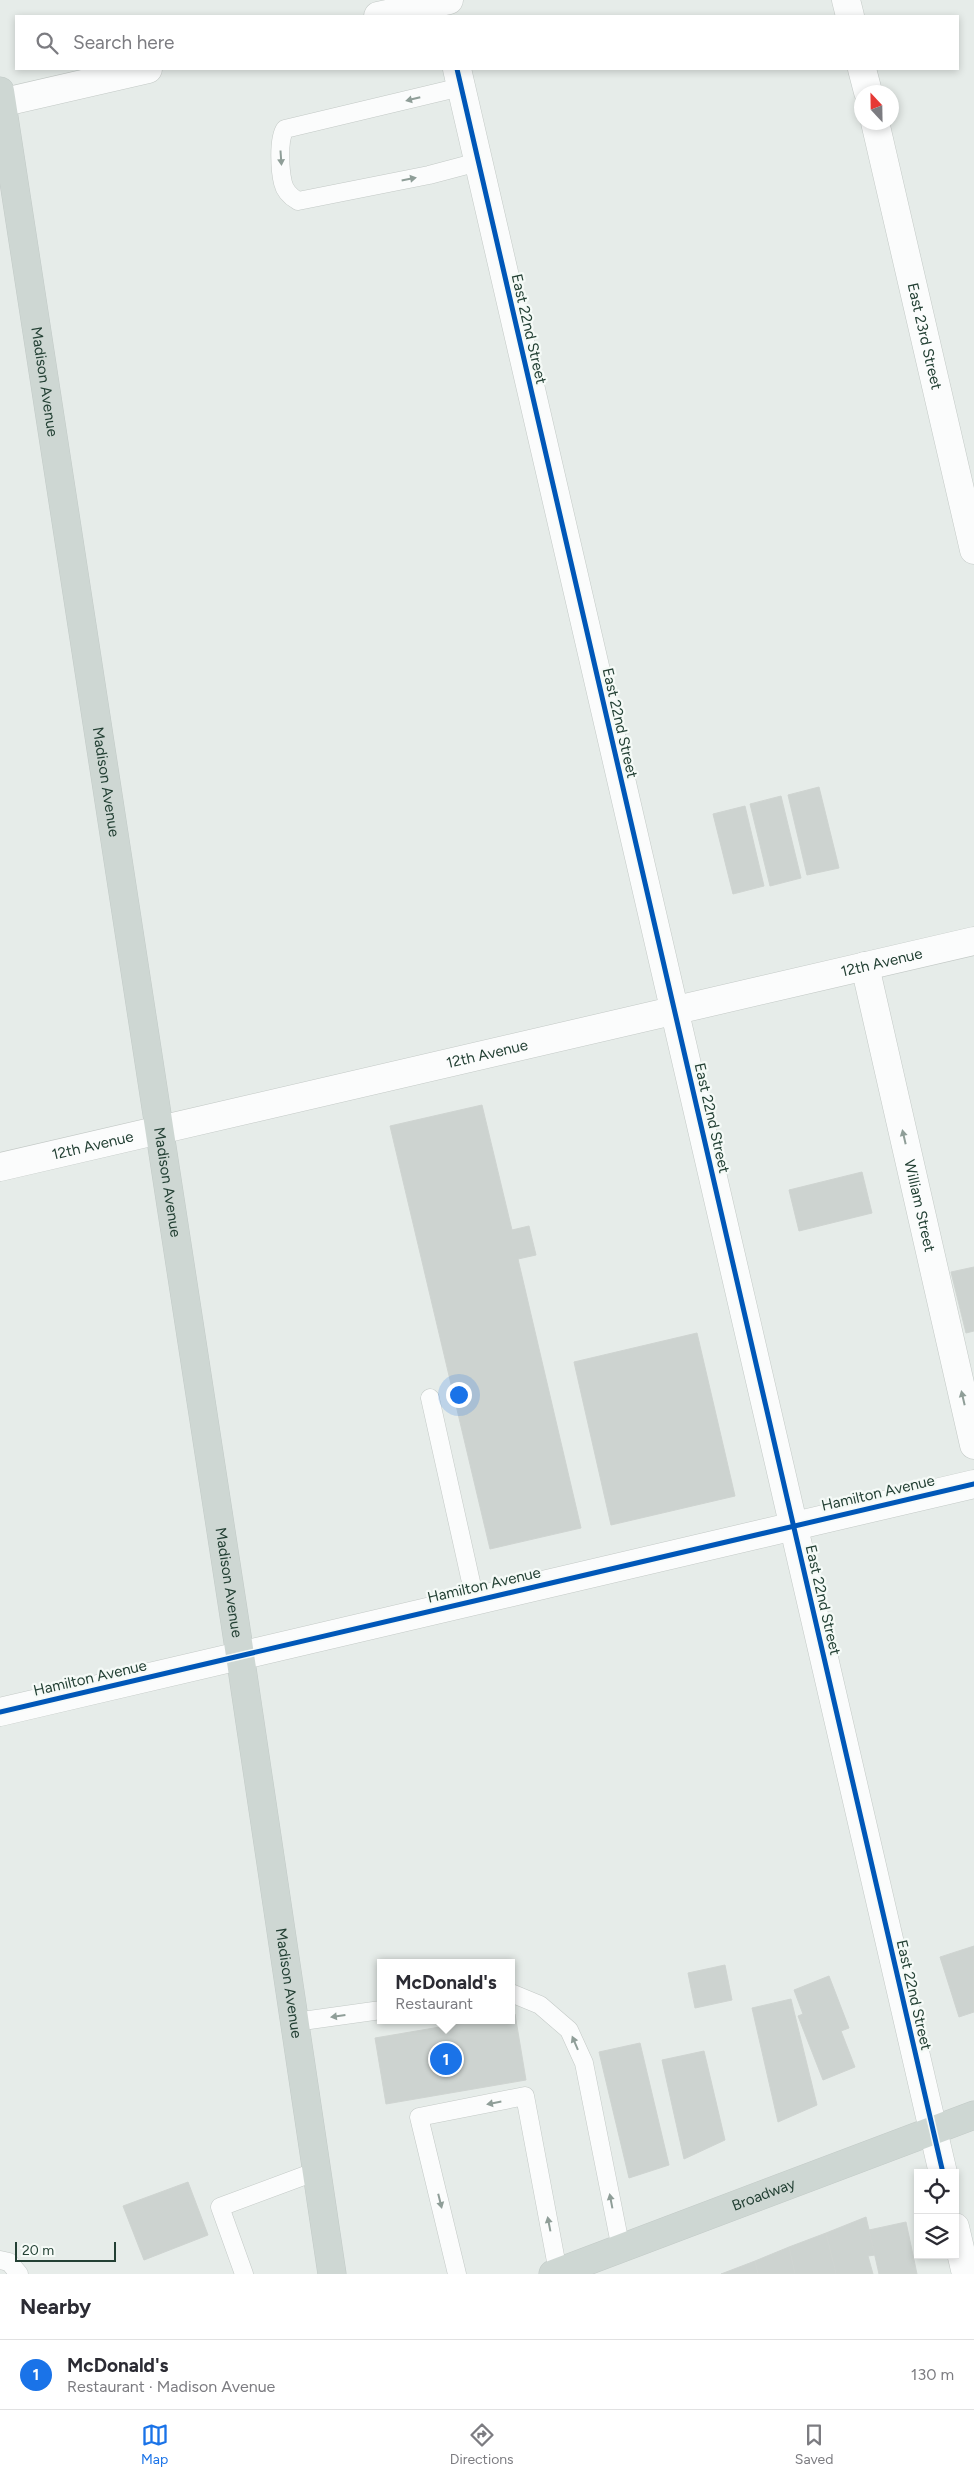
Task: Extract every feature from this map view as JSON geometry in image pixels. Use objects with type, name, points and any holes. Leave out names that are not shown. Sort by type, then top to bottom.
[{"type":"main road","name":"Madison Avenue","points":[[1,99],[240,1655],[332,2274]]},
{"type":"main road","name":"Broadway","points":[[557,2273],[974,2114]]},
{"type":"street","points":[[846,0],[850,15]]},
{"type":"street","points":[[383,15],[432,5]]},
{"type":"street","points":[[1,99],[143,70]]},
{"type":"street","points":[[862,70],[866,85]]},
{"type":"street","name":"East 22nd Street","points":[[459,78],[942,2169]]},
{"type":"street","name":"East 23rd Street","points":[[877,130],[974,550]]},
{"type":"street","name":"12th Avenue","points":[[0,1166],[974,941]]},
{"type":"street","name":"William Street","points":[[865,966],[974,1445]]},
{"type":"street","name":"Hamilton Avenue","points":[[0,1712],[974,1484]]},
{"type":"street","points":[[959,2244],[966,2274]]},
{"type":"lane","points":[[459,78],[285,129],[280,137],[283,184],[289,196],[298,201],[429,175],[478,162]]},
{"type":"lane","points":[[430,1398],[475,1600]]},
{"type":"lane","points":[[515,1995],[540,2005],[570,2030],[584,2063],[621,2248]]},
{"type":"lane","points":[[295,2022],[377,2011]]},
{"type":"lane","points":[[457,2274],[419,2117],[525,2096],[557,2273]]},
{"type":"lane","points":[[244,2274],[220,2207],[317,2171]]},
{"type":"lane","points":[[0,2260],[9,2262],[19,2274]]},
{"type":"building","points":[[819,787],[839,868],[807,875],[788,795]]},
{"type":"building","points":[[781,796],[801,878],[770,886],[750,804]]},
{"type":"building","points":[[745,806],[764,886],[733,894],[713,814]]},
{"type":"building","points":[[482,1105],[512,1230],[529,1226],[536,1255],[518,1259],[581,1528],[490,1549],[390,1126]]},
{"type":"building","points":[[862,1172],[872,1213],[799,1231],[789,1190]]},
{"type":"building","points":[[974,1267],[974,1331],[966,1333],[951,1272]]},
{"type":"building","points":[[697,1333],[735,1496],[611,1525],[574,1362]]},
{"type":"building","points":[[974,1946],[974,2012],[959,2017],[940,1957]]},
{"type":"building","points":[[725,1965],[732,2000],[695,2008],[688,1973]]},
{"type":"building","points":[[829,1976],[849,2028],[841,2031],[855,2067],[823,2080],[798,2016],[803,2014],[794,1990]]},
{"type":"building","points":[[791,1999],[817,2105],[778,2122],[752,2008]]},
{"type":"building","points":[[515,2014],[526,2080],[386,2104],[375,2038],[457,2024],[515,2024]]},
{"type":"building","points":[[640,2043],[669,2165],[629,2178],[599,2052]]},
{"type":"building","points":[[704,2051],[725,2140],[684,2159],[662,2060]]},
{"type":"building","points":[[188,2182],[208,2235],[144,2260],[123,2206]]},
{"type":"building","points":[[866,2217],[875,2255],[868,2256],[873,2274],[836,2274],[826,2233]]},
{"type":"building","points":[[906,2222],[917,2274],[879,2274],[869,2230]]},
{"type":"building","points":[[826,2233],[836,2274],[795,2274],[789,2247]]},
{"type":"building","points":[[789,2247],[795,2274],[758,2274],[755,2261]]},
{"type":"building","points":[[755,2261],[758,2274],[721,2274]]},
{"type":"cycle path","points":[[457,70],[942,2169]]},
{"type":"cycle path","points":[[0,1712],[974,1484]]},
{"type":"place","name":"McDonald's","points":[[446,2059]]}]
